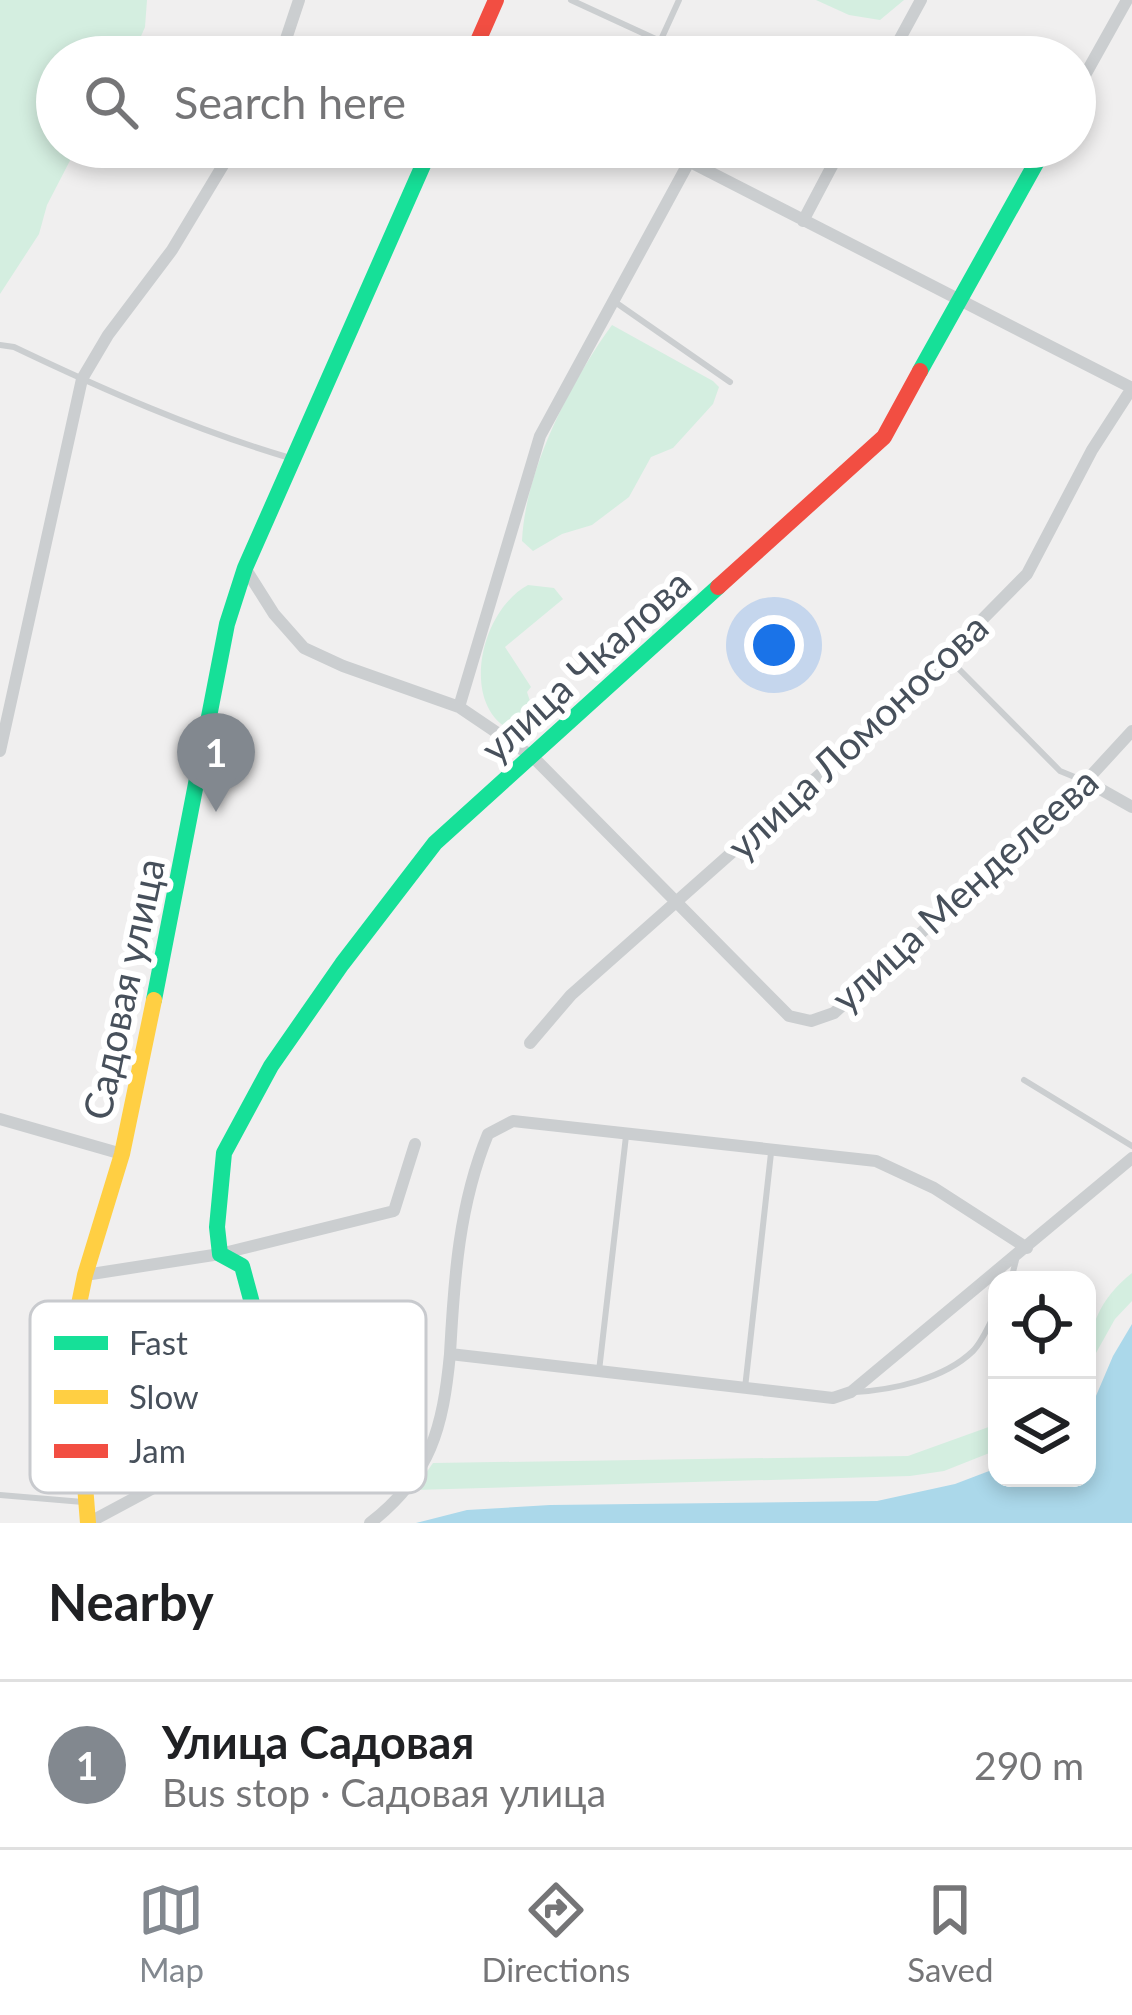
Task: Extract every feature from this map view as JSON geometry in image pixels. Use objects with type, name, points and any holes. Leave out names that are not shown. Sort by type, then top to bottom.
[{"type":"street","points":[[287,36],[299,0]]},
{"type":"street","points":[[480,36],[496,0]]},
{"type":"street","points":[[901,36],[921,0]]},
{"type":"street","points":[[1096,55],[1127,0]]},
{"type":"street","points":[[0,751],[82,379],[108,335],[172,250],[221,168]]},
{"type":"street","name":"Садовая улица","points":[[80,1301],[122,1154],[227,624],[244,568],[422,168]]},
{"type":"street","points":[[459,706],[539,436],[686,168]]},
{"type":"street","points":[[700,168],[1132,388]]},
{"type":"street","points":[[802,221],[831,168]]},
{"type":"street","name":"улица Чкалова","points":[[220,1254],[217,1227],[224,1153],[271,1066],[342,964],[435,844],[884,437],[1033,168]]},
{"type":"street","name":"улица Ломоносова","points":[[530,1043],[571,995],[863,737],[1027,574],[1092,450],[1132,388]]},
{"type":"street","name":"улица Менделеева","points":[[244,568],[304,648],[459,706],[533,757],[789,1016],[811,1021],[834,1013],[1086,781],[1132,731]]},
{"type":"street","points":[[1086,781],[1132,807]]},
{"type":"street","points":[[0,1119],[122,1154]]},
{"type":"street","points":[[426,1454],[440,1430],[470,1176],[488,1134],[513,1121],[876,1161],[934,1188],[1022,1252]]},
{"type":"street","points":[[85,1276],[220,1254],[394,1211],[415,1144]]},
{"type":"street","points":[[450,1354],[832,1397],[851,1392],[1132,1158]]},
{"type":"street","points":[[220,1254],[242,1265],[251,1301]]},
{"type":"street","name":"Садовая улица","points":[[86,1493],[88,1523]]},
{"type":"street","points":[[88,1523],[144,1493]]},
{"type":"street","points":[[370,1523],[403,1493]]},
{"type":"lane","points":[[571,0],[650,36]]},
{"type":"lane","points":[[663,36],[680,0]]},
{"type":"lane","points":[[614,302],[730,382]]},
{"type":"lane","points":[[0,345],[208,432],[293,459]]},
{"type":"lane","points":[[946,656],[1060,771],[1086,781]]},
{"type":"lane","points":[[1024,1080],[1132,1146]]},
{"type":"lane","points":[[599,1371],[626,1134]]},
{"type":"lane","points":[[745,1388],[771,1151]]},
{"type":"lane","points":[[1015,1271],[1022,1252]]},
{"type":"lane","points":[[851,1392],[896,1388],[958,1363],[976,1348],[988,1326]]},
{"type":"lane","points":[[0,1495],[87,1502]]},
{"type":"green space","points":[[0,0],[147,0],[141,36],[36,36],[36,168],[66,168],[47,205],[39,234],[0,294]]},
{"type":"green space","points":[[816,0],[904,0],[880,20],[849,15]]},
{"type":"green space","points":[[612,325],[719,387],[713,404],[673,448],[651,457],[629,497],[592,525],[562,534],[533,551],[522,541],[541,456],[566,399]]},
{"type":"green space","points":[[528,585],[554,588],[563,599],[505,647],[531,687],[527,692],[534,713],[533,736],[508,729],[492,714],[483,693],[481,669],[495,620]]},
{"type":"green space","points":[[1132,1273],[1132,1301],[1115,1319],[1096,1353],[1096,1322],[1111,1293]]},
{"type":"green space","points":[[988,1427],[988,1454],[944,1471],[910,1476],[426,1490],[426,1473],[433,1463],[908,1456]]},
{"type":"water","points":[[1132,1324],[1132,1523],[416,1523],[467,1510],[550,1505],[877,1501],[955,1484],[988,1471],[988,1487],[1096,1487],[1096,1396]]},
{"type":"traffic: fast","points":[[154,1000],[227,624],[245,568],[422,168]]},
{"type":"traffic: fast","points":[[920,371],[1033,168]]},
{"type":"traffic: fast","points":[[251,1301],[242,1266],[220,1254],[217,1227],[224,1153],[271,1066],[435,843],[718,587]]},
{"type":"traffic: slow","points":[[80,1301],[122,1154],[154,1000]]},
{"type":"traffic: slow","points":[[86,1493],[88,1523]]},
{"type":"traffic: jam","points":[[480,36],[496,0]]},
{"type":"traffic: jam","points":[[718,587],[884,437],[920,371]]},
{"type":"place","name":"Улица Садовая","points":[[216,812]]}]
